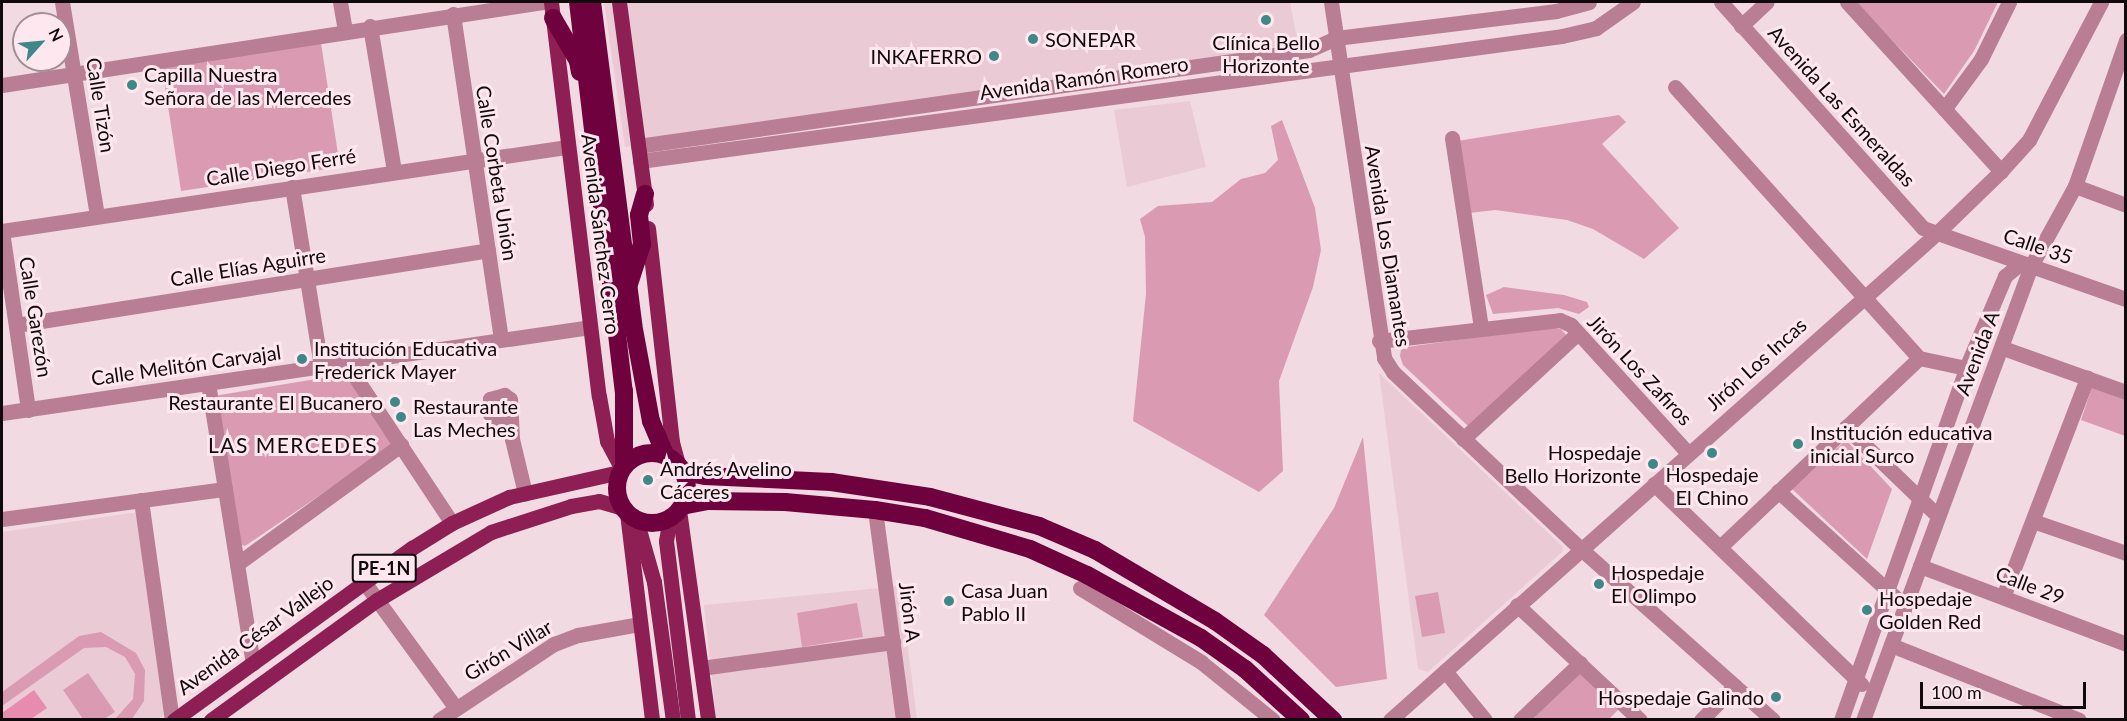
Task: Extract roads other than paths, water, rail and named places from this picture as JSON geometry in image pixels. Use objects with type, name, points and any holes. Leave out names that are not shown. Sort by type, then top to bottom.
[{"type":"highway","name":"Avenida Sánchez Cerro","points":[[578,2],[624,391],[622,468]]},
{"type":"highway","name":"Avenida Sánchez Cerro","points":[[592,2],[627,288],[651,421],[676,464]]},
{"type":"highway","points":[[552,10],[578,61],[583,92],[592,106]]},
{"type":"highway","points":[[627,288],[642,244],[639,215],[645,194]]},
{"type":"highway","name":"PE-1N","points":[[622,468],[641,454],[676,464]]},
{"type":"highway","points":[[676,464],[786,481],[831,482],[930,496],[1040,526],[1095,550],[1215,621],[1297,685],[1333,720]]},
{"type":"highway","points":[[676,464],[687,489],[677,511]]},
{"type":"highway","points":[[622,468],[617,493],[629,513]]},
{"type":"highway","points":[[785,502],[786,481]]},
{"type":"highway","points":[[677,511],[707,501],[785,502],[875,510],[981,533],[1201,638],[1283,702],[1301,720]]},
{"type":"highway","name":"PE-1N","points":[[629,513],[653,523],[677,511]]},
{"type":"highway","points":[[1084,581],[1095,550]]},
{"type":"highway","points":[[1283,702],[1297,685]]},
{"type":"main road","points":[[619,2],[645,194],[676,464]]},
{"type":"main road","name":"Avenida Sánchez Cerro","points":[[552,10],[566,147],[607,441],[622,468]]},
{"type":"main road","name":"Avenida César Vallejo","points":[[173,720],[364,582],[452,523],[525,493],[622,468]]},
{"type":"main road","name":"PE-1N","points":[[211,720],[377,600],[460,548],[517,521],[599,501],[629,513]]},
{"type":"main road","points":[[677,511],[666,541],[688,720]]},
{"type":"main road","points":[[677,511],[708,720]]},
{"type":"main road","points":[[629,513],[651,715]]},
{"type":"main road","points":[[629,513],[654,582],[673,720]]},
{"type":"main road","points":[[674,617],[697,641]]},
{"type":"main road","points":[[651,715],[658,694],[656,680],[664,654]]},
{"type":"street","name":"Calle Tizón","points":[[62,2],[98,216]]},
{"type":"street","points":[[340,2],[345,30]]},
{"type":"street","points":[[2,85],[370,26],[543,2]]},
{"type":"street","name":"Avenida Los Diamantes","points":[[1331,2],[1379,341],[1393,372],[1584,553]]},
{"type":"street","name":"Avenida Ramón Romero","points":[[638,146],[1309,50],[1336,39],[1556,11],[1589,2]]},
{"type":"street","name":"Avenida Ramón Romero","points":[[640,161],[1339,64],[1562,36],[1596,28],[1633,2]]},
{"type":"street","name":"Avenida Las Esmeraldas","points":[[1721,2],[1923,228],[1936,233]]},
{"type":"street","points":[[1741,26],[1767,2]]},
{"type":"street","points":[[1847,2],[2001,171]]},
{"type":"street","points":[[1945,108],[1981,59],[2008,2]]},
{"type":"street","name":"Jirón Los Incas","points":[[1390,720],[1517,605],[1584,553],[1654,484],[1936,233],[2001,171],[2029,140],[2101,2]]},
{"type":"street","name":"Calle Corbeta Unión","points":[[453,14],[501,338]]},
{"type":"street","points":[[370,26],[394,171]]},
{"type":"street","name":"Avenida A","points":[[1863,720],[2003,348],[2026,265],[2075,186],[2126,40]]},
{"type":"street","points":[[1137,75],[1139,92]]},
{"type":"street","points":[[1107,79],[1110,96]]},
{"type":"street","points":[[1675,87],[1919,358],[1966,368]]},
{"type":"street","points":[[1452,138],[1481,328]]},
{"type":"street","name":"Calle Diego Ferré","points":[[2,231],[473,159],[566,147]]},
{"type":"street","points":[[2075,186],[2126,205]]},
{"type":"street","points":[[292,187],[321,366]]},
{"type":"street","name":"Calle Garezón","points":[[2,231],[28,410]]},
{"type":"street","name":"Calle 35","points":[[1936,233],[2126,299]]},
{"type":"street","name":"Calle Elías Aguirre","points":[[16,325],[488,250]]},
{"type":"street","points":[[1842,720],[1889,592],[1966,368],[2005,276],[2026,265]]},
{"type":"street","name":"Jirón Los Zafiros","points":[[1379,341],[1560,320],[1578,333],[1688,453]]},
{"type":"street","name":"Calle Melitón Carvajal","points":[[2,413],[501,338],[590,327]]},
{"type":"street","points":[[1463,439],[1578,333]]},
{"type":"street","points":[[2003,348],[2126,392]]},
{"type":"street","points":[[1719,547],[1919,358]]},
{"type":"street","points":[[346,363],[452,523]]},
{"type":"street","points":[[2003,597],[2087,378]]},
{"type":"street","points":[[208,383],[253,663]]},
{"type":"street","points":[[1958,392],[1981,402]]},
{"type":"street","points":[[510,414],[525,493]]},
{"type":"street","points":[[1846,427],[1938,516]]},
{"type":"street","points":[[237,564],[401,445]]},
{"type":"street","points":[[1654,484],[1872,695]]},
{"type":"street","points":[[2,519],[225,489]]},
{"type":"street","points":[[1778,492],[1905,606]]},
{"type":"street","points":[[141,500],[173,720]]},
{"type":"street","name":"Jirón A","points":[[875,510],[903,720]]},
{"type":"street","points":[[2033,521],[2124,549]]},
{"type":"street","points":[[1584,553],[1773,720]]},
{"type":"street","name":"Calle 29","points":[[1920,566],[2126,644]]},
{"type":"street","points":[[1084,581],[1201,662],[1274,720],[1283,702]]},
{"type":"street","points":[[364,582],[456,708]]},
{"type":"street","points":[[1517,605],[1640,720]]},
{"type":"street","name":"Girón Villar","points":[[439,720],[554,644],[578,635],[640,624]]},
{"type":"street","points":[[701,668],[893,642]]},
{"type":"street","points":[[1891,645],[2079,720]]},
{"type":"street","points":[[1520,720],[1580,663]]},
{"type":"street","points":[[1445,671],[1485,720]]},
{"type":"street","points":[[1701,720],[1732,683]]},
{"type":"place","name":"Clínica Bello Horizonte","points":[[1266,20]]},
{"type":"place","name":"SONEPAR","points":[[1033,39]]},
{"type":"place","name":"INKAFERRO","points":[[994,56]]},
{"type":"place","name":"Capilla Nuestra Señora de las Mercedes","points":[[132,85]]},
{"type":"place","name":"Institución Educativa Frederick Mayer","points":[[302,359]]},
{"type":"place","name":"Restaurante El Bucanero","points":[[395,402]]},
{"type":"place","name":"Restaurante Las Meches","points":[[401,417]]},
{"type":"place","name":"Institución educativa inicial Surco","points":[[1798,444]]},
{"type":"place","name":"Hospedaje El Chino","points":[[1712,453]]},
{"type":"place","name":"Hospedaje Bello Horizonte","points":[[1653,464]]},
{"type":"place","name":"Andrés Avelino Cáceres","points":[[648,480]]},
{"type":"place","name":"Hospedaje El Olimpo","points":[[1599,584]]},
{"type":"place","name":"Casa Juan Pablo II","points":[[949,601]]},
{"type":"place","name":"Hospedaje Golden Red","points":[[1867,610]]},
{"type":"place","name":"Hospedaje Galindo","points":[[1776,697]]},
{"type":"district","name":"LAS MERCEDES","points":[[293,445]]}]
